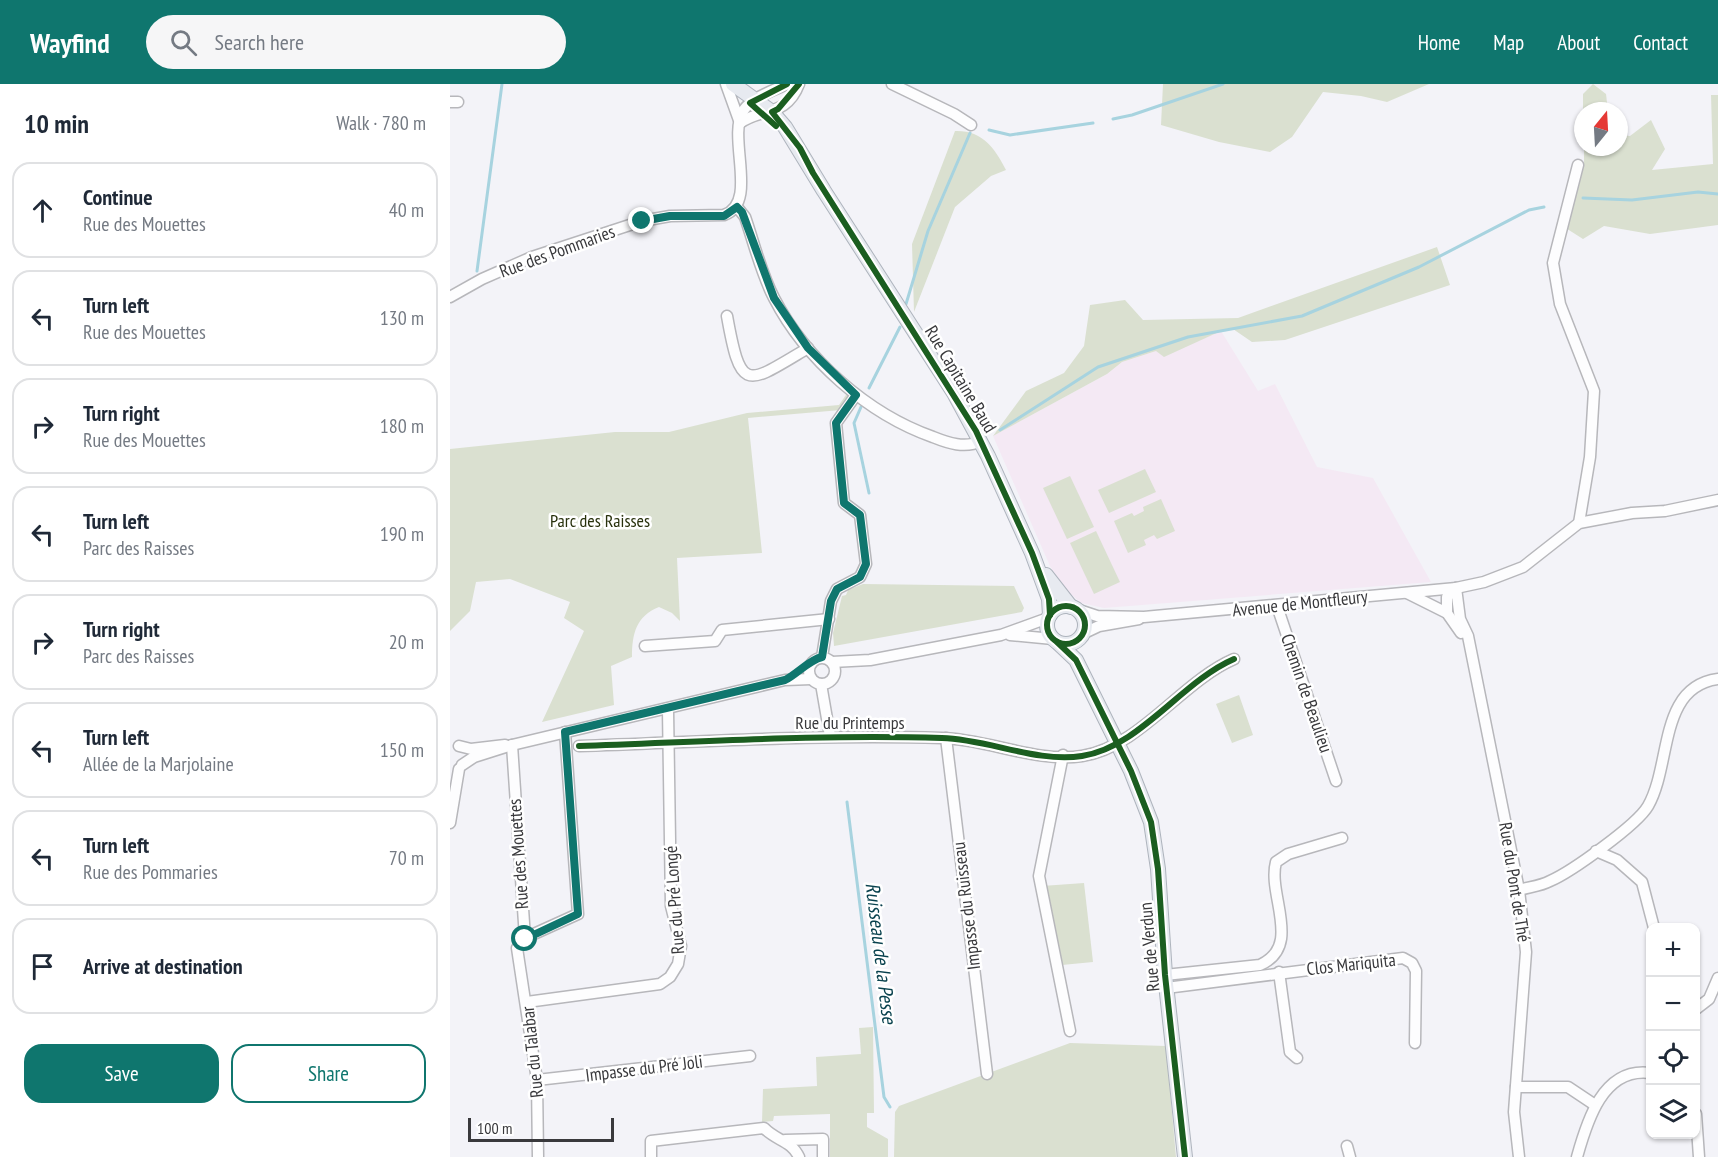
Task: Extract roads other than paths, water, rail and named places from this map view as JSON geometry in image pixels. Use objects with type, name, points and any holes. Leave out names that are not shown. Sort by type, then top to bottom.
[{"type":"main road","name":"Rue Capitaine Baud","points":[[732,84],[768,113],[800,148],[813,173],[942,374],[981,441],[1032,553],[1049,599],[1049,616]]},
{"type":"main road","name":"Rue Capitaine Baud","points":[[1032,553],[1073,608]]},
{"type":"main road","points":[[1062,607],[1073,608],[1084,621],[1081,636],[1071,643],[1055,641],[1048,632],[1049,616],[1062,607]]},
{"type":"main road","name":"Rue de Verdun","points":[[1081,636],[1084,659],[1114,727],[1117,742]]},
{"type":"main road","name":"Rue de Verdun","points":[[1055,641],[1076,660],[1117,742],[1151,822],[1158,869],[1166,981],[1185,1157]]},
{"type":"street","points":[[726,84],[740,123]]},
{"type":"street","points":[[787,84],[753,101],[742,112],[740,123],[741,190],[737,207],[745,216],[774,298],[808,348],[854,393],[902,424],[922,433],[960,445],[981,441]]},
{"type":"street","points":[[740,123],[753,116],[778,110],[799,84]]},
{"type":"street","points":[[892,84],[954,114],[971,125]]},
{"type":"street","points":[[1578,165],[1553,263],[1560,304],[1594,391],[1590,457],[1579,523],[1632,513],[1665,511],[1718,500]]},
{"type":"street","name":"Rue des Pommaries","points":[[450,297],[482,279],[532,257],[638,223],[670,216],[724,216],[737,207]]},
{"type":"street","points":[[727,316],[734,357],[740,369],[747,374],[764,375],[808,348]]},
{"type":"street","points":[[457,769],[474,757],[565,732],[668,710],[785,680],[816,682],[832,679],[829,664],[829,619],[837,589],[860,577],[866,564],[860,515],[844,503],[836,423],[854,393]]},
{"type":"street","name":"Avenue de Montfleury","points":[[1073,608],[1097,616],[1144,618],[1456,588],[1473,585],[1523,567],[1579,523]]},
{"type":"street","points":[[1458,605],[1473,585]]},
{"type":"street","points":[[1406,593],[1447,613],[1447,597],[1456,588]]},
{"type":"street","name":"Rue du Pont de Thé","points":[[1456,588],[1519,890],[1526,962],[1515,1112],[1519,1157]]},
{"type":"street","name":"Chemin de Beaulieu","points":[[1276,606],[1336,781]]},
{"type":"street","name":"Rue du Pont de Thé","points":[[1447,613],[1469,646]]},
{"type":"street","points":[[1000,635],[1049,616]]},
{"type":"street","name":"Avenue de Montfleury","points":[[1081,636],[1099,626],[1125,624],[1144,618]]},
{"type":"street","points":[[645,646],[715,641],[722,630],[829,619]]},
{"type":"street","points":[[785,680],[810,664],[870,660],[1000,635],[1026,634],[1055,641]]},
{"type":"street","points":[[1117,742],[1153,718],[1189,686],[1234,659]]},
{"type":"street","points":[[810,664],[830,736]]},
{"type":"street","points":[[1519,890],[1550,882],[1636,821],[1647,807],[1656,788],[1671,725],[1679,704],[1694,685],[1718,679]]},
{"type":"street","name":"Rue du Pré Longé","points":[[527,1002],[660,984],[670,977],[678,964],[681,946],[671,906],[668,710]]},
{"type":"street","name":"Rue des Mouettes","points":[[512,745],[525,939],[578,914],[565,732]]},
{"type":"street","name":"Rue du Printemps","points":[[579,746],[830,736],[946,738],[1045,755],[1082,756],[1117,742]]},
{"type":"street","name":"Impasse du Ruisseau","points":[[946,738],[987,1074]]},
{"type":"street","points":[[454,744],[471,749],[490,745],[512,745]]},
{"type":"street","points":[[450,823],[457,769],[464,753],[454,744]]},
{"type":"street","points":[[1064,755],[1039,876],[1070,1031]]},
{"type":"street","points":[[450,790],[453,801]]},
{"type":"street","points":[[1166,981],[1260,965],[1268,961],[1280,944],[1283,934],[1275,877],[1276,862],[1288,854],[1342,838]]},
{"type":"street","points":[[1596,851],[1617,860],[1642,882],[1653,923]]},
{"type":"street","name":"Rue du Talabar","points":[[517,948],[537,1080],[537,1157]]},
{"type":"street","name":"Clos Mariquita","points":[[1166,981],[1279,972],[1403,958],[1412,963],[1416,971],[1415,1043]]},
{"type":"street","points":[[1279,972],[1290,1052],[1297,1058]]},
{"type":"street","points":[[1700,1005],[1709,999],[1718,978]]},
{"type":"street","name":"Impasse du Pré Joli","points":[[537,1080],[750,1056]]},
{"type":"street","points":[[1577,1157],[1595,1105],[1614,1082],[1632,1073],[1646,1072]]},
{"type":"street","points":[[1516,1087],[1568,1087],[1595,1105]]},
{"type":"street","points":[[651,1157],[651,1141],[764,1128],[771,1136],[785,1140],[823,1139],[823,1157]]},
{"type":"street","points":[[1697,1139],[1699,1157]]},
{"type":"street","points":[[785,1140],[794,1146],[799,1157]]},
{"type":"waterway","points":[[477,271],[502,84]]},
{"type":"waterway","name":"Ruisseau de la Pesse","points":[[1113,119],[1132,115],[1223,84]]},
{"type":"waterway","name":"Ruisseau de la Pesse","points":[[989,130],[1010,135],[1093,123]]},
{"type":"waterway","name":"Ruisseau de la Pesse","points":[[906,304],[928,231],[970,133]]},
{"type":"waterway","points":[[1583,198],[1632,200],[1698,192],[1718,194]]},
{"type":"waterway","points":[[1000,430],[1098,367],[1188,337],[1302,316],[1419,267],[1529,210],[1544,207]]},
{"type":"waterway","name":"Ruisseau de la Pesse","points":[[869,388],[900,327]]},
{"type":"waterway","name":"Ruisseau de la Pesse","points":[[861,407],[854,423],[869,493]]},
{"type":"waterway","name":"Ruisseau de la Pesse","points":[[847,802],[884,1097],[890,1107]]},
{"type":"park label","name":"Parc des Raisses","points":[[600,520]]}]
